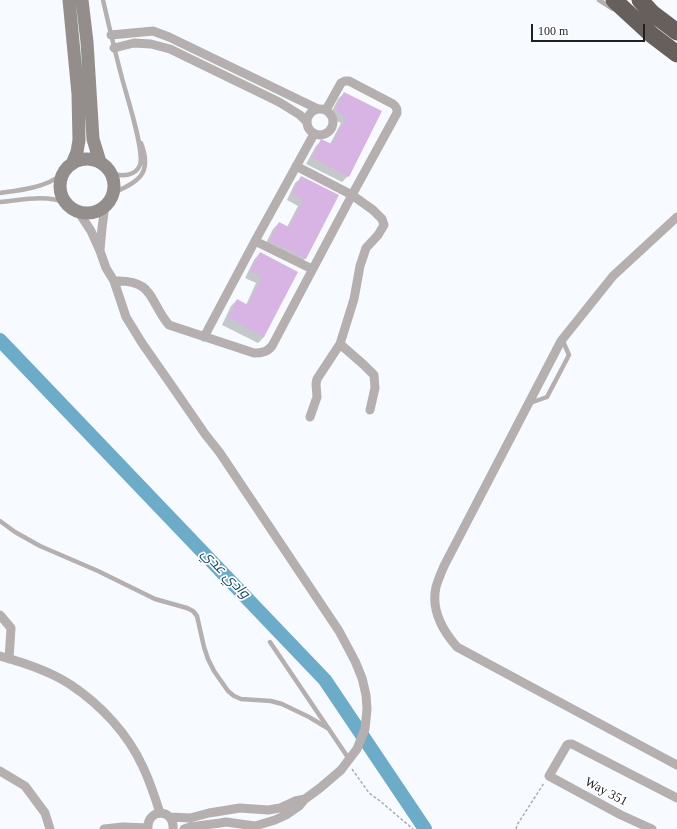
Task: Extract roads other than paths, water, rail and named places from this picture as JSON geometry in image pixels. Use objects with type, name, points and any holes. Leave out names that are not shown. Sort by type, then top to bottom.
[{"type":"highway","points":[[640,0],[652,13],[677,32]]},
{"type":"highway","points":[[617,7],[677,54]]},
{"type":"street","points":[[69,0],[78,94],[79,127],[77,152],[72,164]]},
{"type":"street","points":[[82,0],[87,42],[92,133],[100,162]]},
{"type":"street","points":[[111,35],[153,30],[322,109],[331,115],[333,122],[332,126],[325,134],[314,134],[308,128],[306,121],[300,115],[279,102],[170,49],[151,44],[134,43],[114,48]]},
{"type":"street","points":[[114,282],[125,281],[142,286],[150,294],[162,316],[169,325],[254,353],[265,352],[272,346],[397,113],[397,108],[394,104],[347,80],[341,83],[322,109],[311,111],[306,121]]},
{"type":"street","points":[[204,336],[314,134]]},
{"type":"street","points":[[86,159],[100,162],[106,167],[113,180],[114,187],[110,200],[100,210],[93,212],[86,213],[72,208],[62,197],[60,182],[63,174],[67,168],[79,160],[86,159]]},
{"type":"street","points":[[296,166],[352,195],[373,210],[382,219],[384,225],[378,235],[366,248],[360,266],[354,299],[340,344],[317,378],[317,397],[310,417]]},
{"type":"street","points":[[100,251],[105,205]]},
{"type":"street","points":[[78,211],[100,251],[106,268],[114,282],[126,317],[142,343],[205,434],[220,453],[339,631],[355,660],[362,678],[366,695],[365,729],[357,749],[336,774],[305,799],[300,806],[275,820],[255,826],[226,822],[184,829]]},
{"type":"street","points":[[677,217],[613,276],[562,339],[438,580],[435,605],[440,622],[450,638],[464,651],[677,765]]},
{"type":"street","points":[[255,241],[312,269]]},
{"type":"street","points":[[340,344],[374,375],[374,388],[370,410]]},
{"type":"street","points":[[0,615],[11,628],[9,658]]},
{"type":"street","points":[[0,656],[20,661],[70,684],[99,708],[122,734],[143,766],[160,813]]},
{"type":"street","name":"Way 351","points":[[652,829],[621,815],[549,776],[566,746],[571,744],[677,798]]},
{"type":"street","points":[[0,771],[25,786],[45,813],[50,829]]},
{"type":"street","points":[[170,817],[190,818],[240,808],[268,810],[280,808],[295,801],[305,799]]},
{"type":"street","points":[[104,829],[123,827],[148,828],[150,818],[160,813],[167,814],[170,817],[173,823],[173,829]]},
{"type":"lane","points":[[103,0],[114,48],[138,137],[141,160],[140,166],[131,174],[125,176],[111,174]]},
{"type":"lane","points":[[599,0],[617,7]]},
{"type":"lane","points":[[626,18],[652,35]]},
{"type":"lane","points":[[113,193],[133,183],[144,171],[146,164],[145,154],[138,137]]},
{"type":"lane","points":[[0,193],[40,186],[54,181],[63,174]]},
{"type":"lane","points":[[0,202],[29,198],[46,198],[67,203]]},
{"type":"lane","points":[[528,403],[547,396],[550,392],[569,355],[562,339]]},
{"type":"lane","points":[[0,521],[15,532],[40,546],[98,571],[155,599],[193,611],[197,616],[208,659],[214,671],[228,691],[241,699],[271,701],[282,704],[309,717],[329,729]]},
{"type":"lane","points":[[270,642],[329,729],[348,761]]},
{"type":"waterway","name":"وادي عدي","points":[[0,340],[325,680],[425,829]]}]
